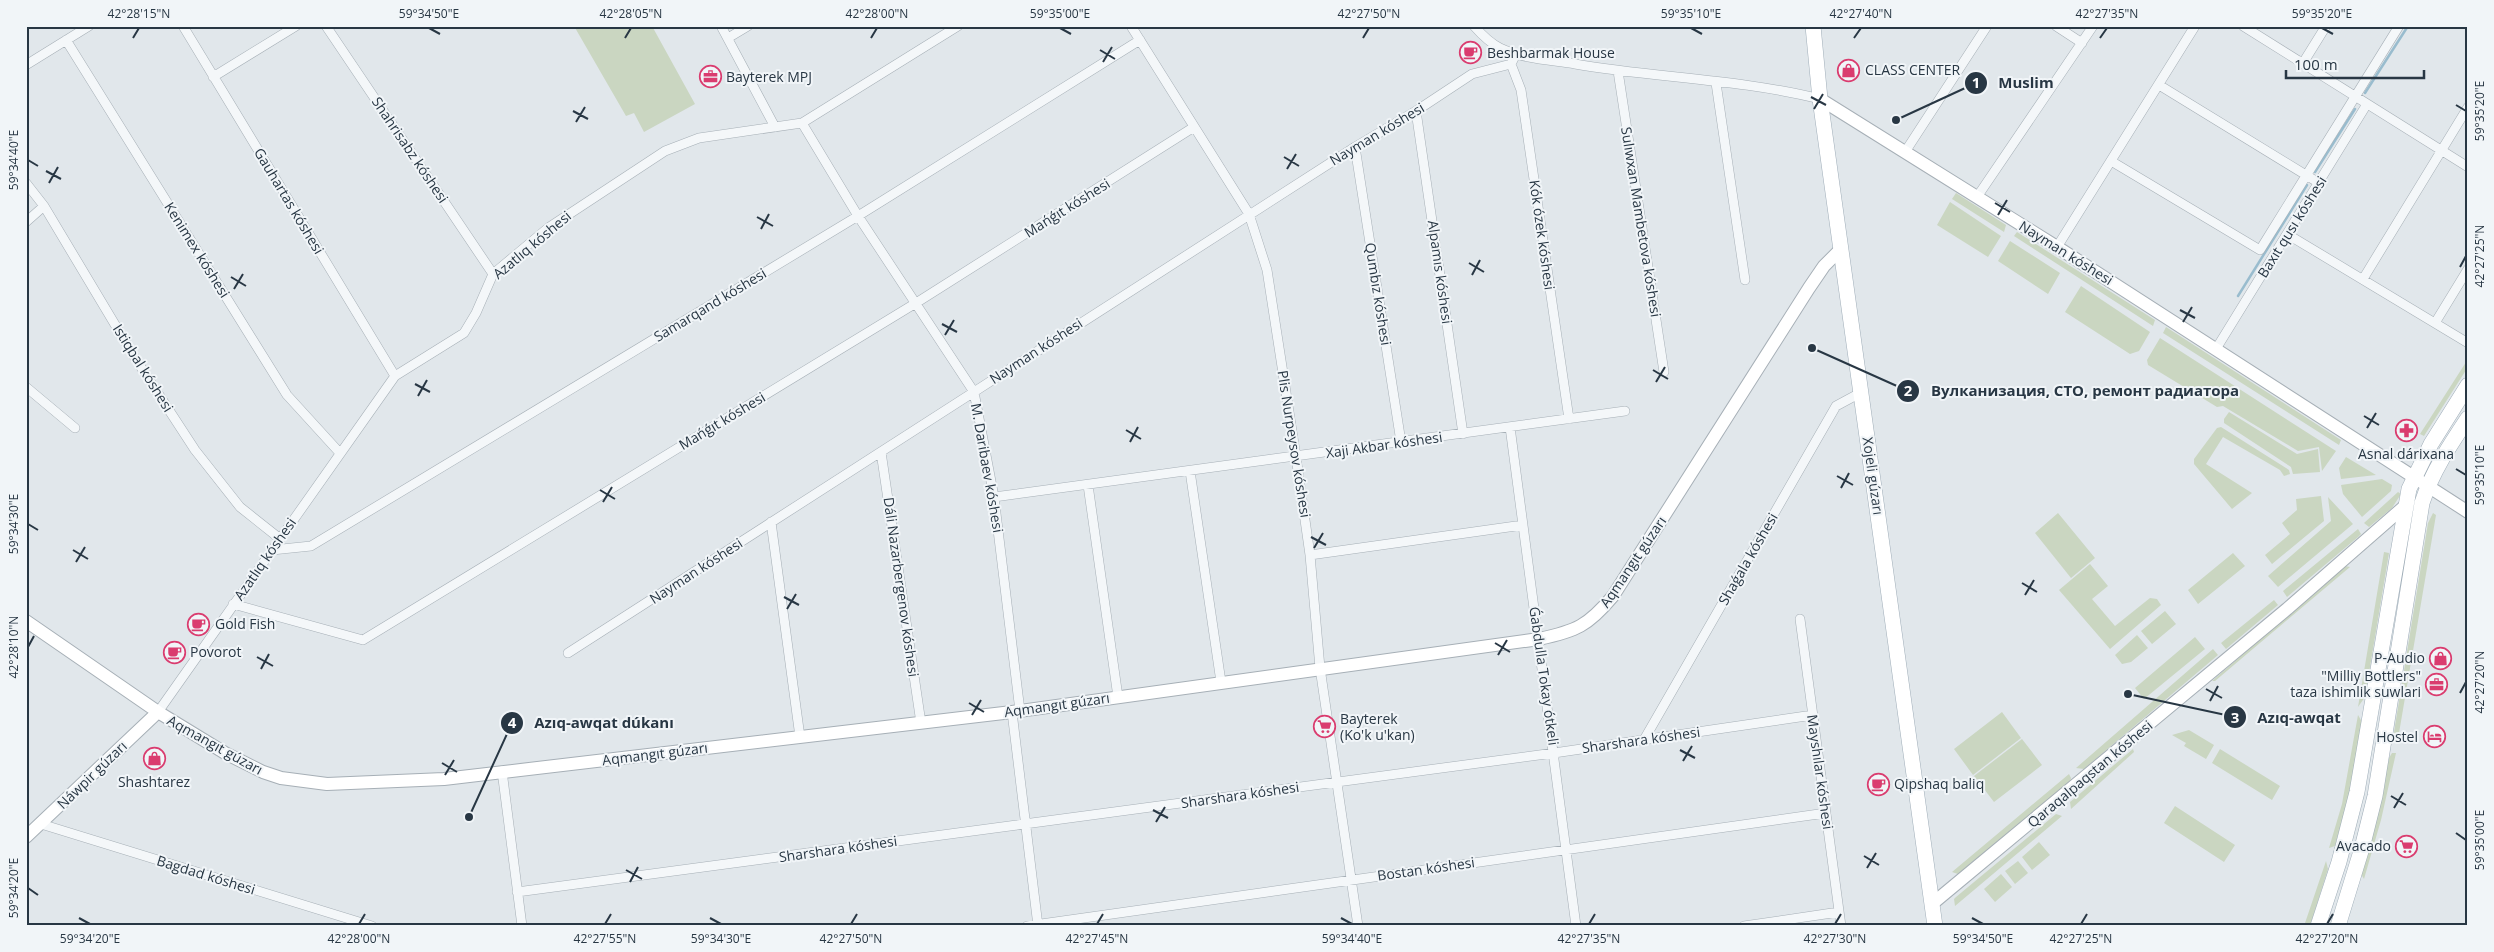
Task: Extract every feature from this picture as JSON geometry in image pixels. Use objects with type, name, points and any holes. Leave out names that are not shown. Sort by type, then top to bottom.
[{"type":"main road","name":"Xojeli gúzarı","points":[[1813,26],[1820,99],[1935,926]]},
{"type":"main road","points":[[2318,926],[2339,862],[2357,792],[2405,506],[2414,476],[2468,385]]},
{"type":"main road","points":[[2338,926],[2375,796],[2421,511],[2428,486],[2468,418]]},
{"type":"main road","points":[[2405,506],[2421,511]]},
{"type":"main road","points":[[2339,862],[2356,867]]},
{"type":"street","points":[[26,65],[89,26]]},
{"type":"street","name":"Gauhartas kóshesi","points":[[183,26],[395,376]]},
{"type":"street","points":[[213,76],[296,26]]},
{"type":"street","name":"Shahrisabz kóshesi","points":[[326,26],[493,274]]},
{"type":"street","points":[[721,26],[775,127]]},
{"type":"street","points":[[728,38],[748,26]]},
{"type":"street","name":"Azatlıq kóshesi","points":[[158,712],[339,452],[395,376],[464,333],[476,313],[493,274],[548,228],[665,151],[699,138],[802,123],[958,26]]},
{"type":"street","name":"Plis Nurpeysov kóshesi","points":[[1131,26],[1249,214],[1267,270],[1310,555],[1320,668],[1358,926]]},
{"type":"street","name":"Nayman kóshesi","points":[[1474,26],[1483,36],[1500,48],[1516,54],[1618,71],[1790,91],[1820,99],[2057,247],[2468,512]]},
{"type":"street","points":[[1905,152],[1987,26]]},
{"type":"street","points":[[2056,26],[2082,42]]},
{"type":"street","points":[[1977,198],[2093,26]]},
{"type":"street","points":[[2057,247],[2195,26]]},
{"type":"street","points":[[2243,26],[2468,167]]},
{"type":"street","points":[[2303,63],[2326,26]]},
{"type":"street","name":"Baxıt qusı kóshesi","points":[[2112,161],[2260,250],[2398,26]]},
{"type":"street","name":"Kenimex kóshesi","points":[[66,40],[287,395],[339,452]]},
{"type":"street","name":"Samarqand kóshesi","points":[[272,550],[310,546],[858,216],[1140,40]]},
{"type":"street","points":[[1511,64],[1516,54]]},
{"type":"street","name":"Nayman kóshesi","points":[[568,653],[1355,147],[1416,111],[1472,74],[1511,64]]},
{"type":"street","name":"Kók ózek kóshesi","points":[[1511,64],[1521,90],[1569,419]]},
{"type":"street","name":"Sulıwxan Mambetova kóshesi","points":[[1618,71],[1664,372]]},
{"type":"street","points":[[1716,83],[1745,280]]},
{"type":"street","points":[[2159,85],[2319,183]]},
{"type":"street","name":"Baxıt qusı kóshesi","points":[[2216,349],[2367,104]]},
{"type":"street","points":[[2363,279],[2468,107]]},
{"type":"street","name":"Alpamıs kóshesi","points":[[1416,111],[1463,434]]},
{"type":"street","name":"M. Daribaev kóshesi","points":[[802,123],[858,216],[974,392],[994,496],[1026,824],[1038,925]]},
{"type":"street","name":"Mańǵıt kóshesi","points":[[233,604],[363,640],[916,303],[1194,127]]},
{"type":"street","name":"Qumbız kóshesi","points":[[1355,147],[1401,442]]},
{"type":"street","name":"Istiqbal kóshesi","points":[[26,183],[44,206],[135,358],[195,450],[240,507],[279,538]]},
{"type":"street","points":[[26,222],[44,206]]},
{"type":"street","points":[[2287,234],[2468,342]]},
{"type":"street","name":"Aqmangıt gúzarı","points":[[26,621],[158,712],[225,753],[263,772],[302,782],[345,784],[444,778],[921,723],[1539,639],[1572,632],[1596,616],[1613,596],[1809,288],[1824,266],[1842,249]]},
{"type":"street","points":[[2435,322],[2468,269]]},
{"type":"street","points":[[26,387],[75,428]]},
{"type":"street","name":"Shaǵala kóshesi","points":[[1645,738],[1836,406],[1862,392]]},
{"type":"street","name":"Xaji Akbar kóshesi","points":[[994,496],[1296,457],[1625,411]]},
{"type":"street","name":"Ǵabdulla Tokay ótkeli","points":[[1510,427],[1576,926]]},
{"type":"street","name":"Dáli Nazarbergenov kóshesi","points":[[881,452],[921,723]]},
{"type":"street","points":[[1190,471],[1221,682]]},
{"type":"street","points":[[1088,485],[1118,697]]},
{"type":"street","name":"Qaraqalpaqstan kóshesi","points":[[1932,904],[2280,614],[2405,506]]},
{"type":"street","points":[[771,522],[800,737]]},
{"type":"street","points":[[1310,555],[1523,525]]},
{"type":"street","name":"Mayshılar kóshesi","points":[[1800,619],[1841,926]]},
{"type":"street","name":"Náwpir gúzarı","points":[[26,837],[158,712]]},
{"type":"street","name":"Sharshara kóshesi","points":[[518,892],[1554,753],[1645,738],[1813,715]]},
{"type":"street","points":[[502,771],[522,926]]},
{"type":"street","name":"Bostan kóshesi","points":[[1027,926],[1826,813]]},
{"type":"street","name":"Bagdad kóshesi","points":[[41,824],[372,926]]},
{"type":"street","points":[[1744,926],[1839,912]]},
{"type":"green space","points":[[574,26],[652,26],[695,104],[644,132],[634,113],[626,116]]},
{"type":"green space","points":[[1956,193],[2006,225],[2004,232],[1952,199]]},
{"type":"green space","points":[[1950,202],[2001,236],[1988,257],[1937,225]]},
{"type":"green space","points":[[2017,232],[2155,320],[2153,326],[2014,236]]},
{"type":"green space","points":[[2010,241],[2060,273],[2048,294],[1998,261]]},
{"type":"green space","points":[[2081,286],[2150,332],[2139,351],[2130,354],[2065,312]]},
{"type":"green space","points":[[2166,327],[2341,440],[2339,445],[2163,333]]},
{"type":"green space","points":[[2160,338],[2336,451],[2322,471],[2319,447],[2298,451],[2223,406],[2217,407],[2148,365],[2147,360]]},
{"type":"green space","points":[[2468,359],[2468,367],[2424,436],[2420,434]]},
{"type":"green space","points":[[2229,412],[2297,454],[2318,449],[2320,472],[2293,474],[2291,467],[2224,423],[2224,419]]},
{"type":"green space","points":[[2221,427],[2289,470],[2290,474],[2284,476],[2280,470],[2223,437],[2206,464],[2252,493],[2232,509],[2194,464],[2194,459],[2217,428]]},
{"type":"green space","points":[[2346,457],[2376,475],[2341,479],[2339,468]]},
{"type":"green space","points":[[2382,479],[2392,485],[2391,491],[2362,517],[2343,494],[2341,485]]},
{"type":"green space","points":[[2398,492],[2401,494],[2392,508],[2369,527],[2364,523]]},
{"type":"green space","points":[[2321,496],[2324,521],[2272,564],[2265,555],[2290,534],[2282,523],[2297,510],[2296,499]]},
{"type":"green space","points":[[2328,497],[2353,524],[2278,587],[2268,576],[2331,521]]},
{"type":"green space","points":[[2058,513],[2095,558],[2071,578],[2035,533]]},
{"type":"green space","points":[[2433,513],[2436,515],[2398,739],[2394,732],[2428,523]]},
{"type":"green space","points":[[2358,529],[2361,534],[2358,537],[2287,597],[2283,591]]},
{"type":"green space","points":[[2384,552],[2389,553],[2365,697],[2358,707]]},
{"type":"green space","points":[[2233,553],[2245,566],[2198,604],[2188,590]]},
{"type":"green space","points":[[2090,564],[2108,586],[2092,599],[2115,626],[2150,598],[2157,599],[2161,605],[2110,649],[2059,590]]},
{"type":"green space","points":[[2345,566],[2350,567],[2215,681],[2212,681]]},
{"type":"green space","points":[[2274,600],[2278,605],[2226,649],[2221,643]]},
{"type":"green space","points":[[2165,611],[2176,624],[2152,644],[2141,631]]},
{"type":"green space","points":[[2137,635],[2148,648],[2131,662],[2122,664],[2115,655]]},
{"type":"green space","points":[[2195,637],[2205,649],[2144,699],[2135,688]]},
{"type":"green space","points":[[2213,649],[2218,655],[2084,769],[2076,768]]},
{"type":"green space","points":[[2002,712],[2021,738],[1973,775],[1954,749]]},
{"type":"green space","points":[[2358,715],[2362,722],[2349,796],[2335,846],[2329,848],[2342,804]]},
{"type":"green space","points":[[2189,730],[2214,745],[2206,759],[2184,746],[2186,743],[2172,735]]},
{"type":"green space","points":[[2022,739],[2042,765],[1994,802],[1974,776]]},
{"type":"green space","points":[[2133,749],[2134,752],[2071,809],[2070,802]]},
{"type":"green space","points":[[2220,749],[2280,786],[2272,800],[2212,763]]},
{"type":"green space","points":[[2392,753],[2396,753],[2381,820],[2364,879],[2361,874],[2376,820],[2389,758]]},
{"type":"green space","points":[[2069,774],[2070,782],[1958,874],[1952,872]]},
{"type":"green space","points":[[2175,806],[2235,845],[2224,862],[2164,823]]},
{"type":"green space","points":[[2056,814],[2062,816],[1955,906],[1954,899],[1956,897]]},
{"type":"green space","points":[[2039,842],[2050,855],[2032,870],[2022,857]]},
{"type":"green space","points":[[2018,861],[2028,873],[2015,884],[2005,871]]},
{"type":"green space","points":[[2326,861],[2328,869],[2310,926],[2304,926]]},
{"type":"green space","points":[[2001,874],[2012,887],[1995,902],[1984,889]]},
{"type":"waterway","points":[[2365,93],[2408,26]]},
{"type":"waterway","points":[[2315,172],[2355,109]]},
{"type":"waterway","points":[[2238,296],[2307,185]]},
{"type":"place","name":"Beshbarmak House","points":[[1471,53]]},
{"type":"place","name":"CLASS CENTER","points":[[1849,70]]},
{"type":"place","name":"Bayterek MPJ","points":[[710,77]]},
{"type":"place","name":"Muslim","points":[[1896,120]]},
{"type":"place","name":"Вулканизация, СТО, ремонт радиатора","points":[[1812,348]]},
{"type":"place","name":"Asnal dárixana","points":[[2406,431]]},
{"type":"place","name":"Gold Fish","points":[[199,624]]},
{"type":"place","name":"Povorot","points":[[174,652]]},
{"type":"place","name":"P-Audio","points":[[2441,658]]},
{"type":"place","name":"\"Milliy Bottlers\" taza ishimlik suwlari","points":[[2437,684]]},
{"type":"place","name":"Azıq-awqat","points":[[2128,694]]},
{"type":"place","name":"Bayterek (Ko'k u'kan)","points":[[1324,727]]},
{"type":"place","name":"Hostel","points":[[2434,737]]},
{"type":"place","name":"Shashtarez","points":[[154,759]]},
{"type":"place","name":"Qipshaq baliq","points":[[1878,784]]},
{"type":"place","name":"Azıq-awqat dúkanı","points":[[469,817]]},
{"type":"place","name":"Avacado","points":[[2407,846]]}]
